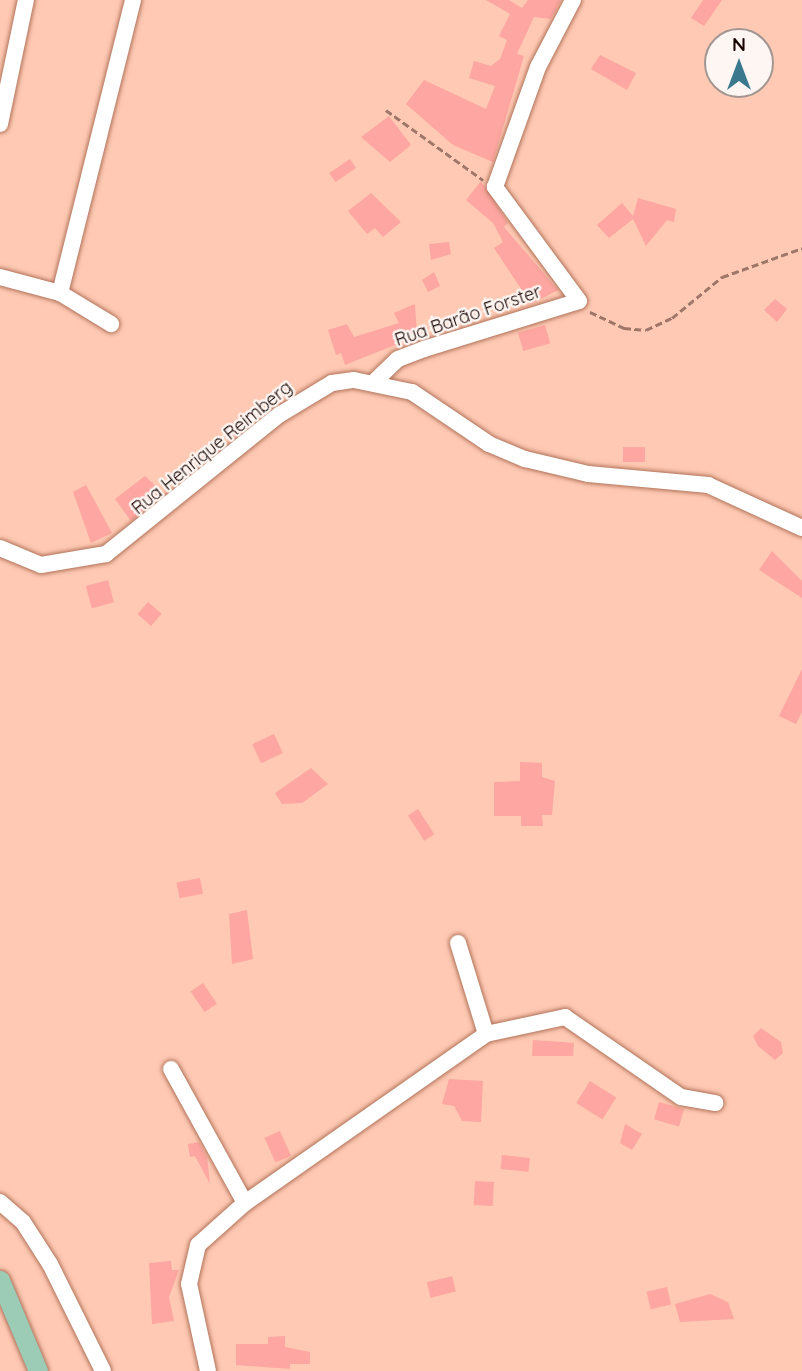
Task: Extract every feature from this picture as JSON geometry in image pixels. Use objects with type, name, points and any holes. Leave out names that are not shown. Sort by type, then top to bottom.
[{"type":"main road","points":[[0,1280],[38,1371]]},
{"type":"street","points":[[0,124],[26,0]]},
{"type":"street","points":[[60,293],[133,0]]},
{"type":"street","points":[[573,0],[538,67],[495,187],[579,301]]},
{"type":"street","points":[[0,277],[60,293],[111,324]]},
{"type":"street","name":"Rua Barão Forster","points":[[376,380],[398,359],[579,301]]},
{"type":"street","name":"Rua Henrique Reimberg","points":[[0,548],[41,565],[97,559],[124,545],[312,393],[332,383],[376,380],[412,392],[489,444],[525,459],[588,474],[699,483],[802,528]]},
{"type":"street","points":[[458,943],[486,1034]]},
{"type":"street","points":[[208,1371],[192,1304],[191,1256],[245,1203],[486,1034],[565,1017],[681,1097],[715,1103]]},
{"type":"street","points":[[171,1069],[245,1203]]},
{"type":"street","points":[[0,1202],[23,1222],[50,1264],[103,1371]]},
{"type":"path","points":[[386,110],[495,187]]},
{"type":"path","points":[[579,301],[595,315],[637,330],[672,318],[722,277],[802,248]]},
{"type":"building","points":[[486,0],[509,0],[522,8],[528,0],[561,0],[551,19],[534,17],[517,54],[524,56],[493,162],[453,145],[406,104],[424,80],[486,109],[495,86],[469,78],[474,61],[491,66],[500,59],[507,40],[499,36],[510,14]]},
{"type":"building","points":[[703,0],[722,0],[704,26],[691,18]]},
{"type":"building","points":[[600,55],[636,73],[627,90],[591,69]]},
{"type":"building","points":[[389,116],[411,145],[390,162],[361,137]]},
{"type":"building","points":[[350,159],[356,168],[335,182],[329,173]]},
{"type":"building","points":[[481,181],[508,223],[504,227],[558,290],[531,304],[494,248],[503,242],[493,223],[466,200]]},
{"type":"building","points":[[371,193],[401,222],[383,237],[375,228],[367,234],[348,211]]},
{"type":"building","points":[[638,198],[676,209],[674,222],[667,220],[646,246],[633,219],[609,238],[597,225],[622,203],[633,216]]},
{"type":"building","points":[[449,242],[451,254],[431,260],[429,244]]},
{"type":"building","points":[[434,272],[440,286],[428,292],[422,280]]},
{"type":"building","points":[[775,299],[787,309],[777,322],[764,310]]},
{"type":"building","points":[[415,304],[417,336],[345,365],[341,353],[336,355],[328,330],[347,324],[354,337],[399,323],[394,313]]},
{"type":"building","points":[[545,325],[550,343],[523,351],[518,333]]},
{"type":"building","points":[[623,447],[645,447],[645,462],[623,462]]},
{"type":"building","points":[[145,476],[164,494],[131,521],[115,499]]},
{"type":"building","points":[[86,485],[112,533],[91,543],[73,492]]},
{"type":"building","points":[[772,551],[802,581],[802,598],[759,570]]},
{"type":"building","points":[[108,580],[114,602],[92,608],[86,586]]},
{"type":"building","points":[[148,602],[162,614],[151,626],[138,614]]},
{"type":"building","points":[[802,669],[802,712],[796,724],[779,716]]},
{"type":"building","points":[[274,734],[283,753],[261,763],[252,744]]},
{"type":"building","points":[[520,762],[542,763],[542,777],[555,781],[552,815],[542,815],[543,826],[521,826],[521,816],[494,816],[494,782],[520,781]]},
{"type":"building","points":[[311,768],[328,784],[302,803],[282,804],[275,793]]},
{"type":"building","points":[[418,809],[434,834],[424,841],[408,816]]},
{"type":"building","points":[[200,878],[203,894],[179,898],[176,883]]},
{"type":"building","points":[[247,910],[253,959],[232,964],[229,914]]},
{"type":"building","points":[[203,983],[217,1004],[205,1012],[191,991]]},
{"type":"building","points":[[761,1028],[781,1042],[783,1053],[775,1060],[758,1046],[753,1036]]},
{"type":"building","points":[[533,1040],[574,1043],[573,1056],[532,1056]]},
{"type":"building","points":[[449,1079],[483,1081],[481,1122],[462,1121],[454,1106],[442,1104]]},
{"type":"building","points":[[590,1081],[616,1097],[603,1119],[576,1103]]},
{"type":"building","points":[[659,1102],[684,1109],[679,1126],[654,1119]]},
{"type":"building","points":[[625,1124],[642,1134],[632,1150],[620,1143]]},
{"type":"building","points":[[280,1131],[291,1156],[275,1163],[264,1138]]},
{"type":"building","points":[[199,1142],[207,1157],[210,1184],[195,1156],[190,1157],[188,1144]]},
{"type":"building","points":[[502,1155],[530,1158],[528,1172],[501,1169]]},
{"type":"building","points":[[475,1181],[494,1182],[493,1206],[474,1205]]},
{"type":"building","points":[[171,1261],[172,1270],[179,1270],[169,1297],[174,1321],[152,1324],[149,1263]]},
{"type":"building","points":[[452,1276],[456,1292],[431,1298],[427,1282]]},
{"type":"building","points":[[667,1287],[671,1305],[651,1309],[647,1292]]},
{"type":"building","points":[[710,1294],[728,1302],[734,1319],[680,1322],[675,1304]]},
{"type":"building","points":[[285,1336],[285,1347],[310,1352],[310,1364],[290,1364],[290,1369],[236,1365],[236,1344],[268,1344],[268,1337]]}]
